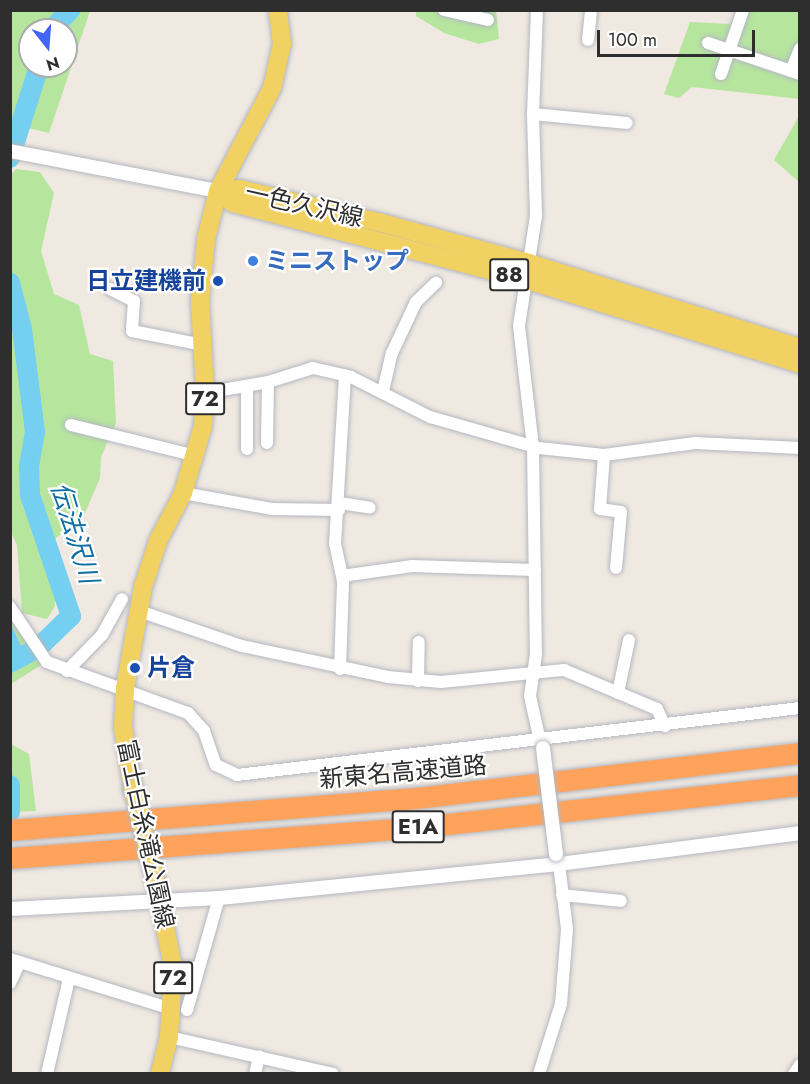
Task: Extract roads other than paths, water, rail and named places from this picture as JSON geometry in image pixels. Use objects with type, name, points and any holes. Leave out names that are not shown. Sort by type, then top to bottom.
[{"type":"highway","name":"新東名高速道路","points":[[10,830],[416,798],[800,753]]},
{"type":"highway","name":"E1A","points":[[10,858],[420,827],[800,785]]},
{"type":"main road","name":"富士白糸滝公園線","points":[[160,1074],[179,1009],[158,892],[133,789],[123,727],[125,688],[139,611],[158,541],[183,493],[196,456],[205,393],[202,274],[218,191],[272,88],[282,44],[280,11]]},
{"type":"main road","name":"一色久沢線","points":[[218,191],[233,203],[528,272],[800,348]]},
{"type":"main road","name":"一色久沢線","points":[[528,272],[800,364]]},
{"type":"street","points":[[444,10],[488,20]]},
{"type":"street","points":[[537,10],[533,114],[536,216],[519,326],[533,447],[536,570],[530,696],[541,744],[567,929],[561,1004],[539,1074]]},
{"type":"street","points":[[588,40],[591,10]]},
{"type":"street","points":[[721,74],[743,10]]},
{"type":"street","points":[[708,43],[795,72],[800,49]]},
{"type":"street","points":[[533,114],[627,123]]},
{"type":"street","points":[[10,151],[218,191]]},
{"type":"street","points":[[383,392],[392,353],[416,302],[436,283]]},
{"type":"street","points":[[110,289],[134,301],[132,331],[203,345]]},
{"type":"street","points":[[205,393],[247,387],[313,368],[345,375],[430,417],[533,447],[603,455],[695,443],[800,448]]},
{"type":"street","points":[[340,669],[342,576],[335,544],[339,507],[345,375]]},
{"type":"street","points":[[267,442],[268,382]]},
{"type":"street","points":[[247,387],[247,449]]},
{"type":"street","points":[[71,425],[196,456]]},
{"type":"street","points":[[603,455],[600,509],[621,512],[616,568]]},
{"type":"street","points":[[183,493],[272,509],[370,508]]},
{"type":"street","points":[[342,576],[412,566],[536,570]]},
{"type":"street","points":[[67,671],[102,635],[122,600]]},
{"type":"street","points":[[10,607],[47,662],[67,671],[125,688],[188,713],[204,731],[216,765],[237,775],[541,744],[800,708]]},
{"type":"street","points":[[139,611],[242,646],[340,669],[418,681],[533,670],[564,670],[657,709],[665,726]]},
{"type":"street","points":[[618,693],[629,640]]},
{"type":"street","points":[[418,681],[419,642]]},
{"type":"street","points":[[10,909],[158,892],[219,898],[800,833]]},
{"type":"street","points":[[562,895],[621,901]]},
{"type":"street","points":[[10,983],[15,961],[69,979],[179,1009],[198,969],[219,898]]},
{"type":"street","points":[[173,967],[198,969]]},
{"type":"street","points":[[47,1074],[69,979]]},
{"type":"street","points":[[169,1037],[333,1074]]},
{"type":"street","points":[[255,1074],[259,1056]]},
{"type":"street","points":[[794,1074],[800,1065]]},
{"type":"water","points":[[11,624],[29,664],[10,670]]},
{"type":"waterway","name":"伝法沢川","points":[[62,18],[70,10]]},
{"type":"waterway","name":"伝法沢川","points":[[10,158],[35,78]]},
{"type":"waterway","name":"伝法沢川","points":[[10,283],[22,329],[35,432],[29,466],[30,495],[71,616],[38,648],[10,663]]},
{"type":"waterway","name":"伝法沢川","points":[[10,785],[10,812]]},
{"type":"place","name":"ミニストップ","points":[[253,261]]},
{"type":"place","name":"日立建機前","points":[[218,281]]},
{"type":"place","name":"片倉","points":[[135,668]]}]
